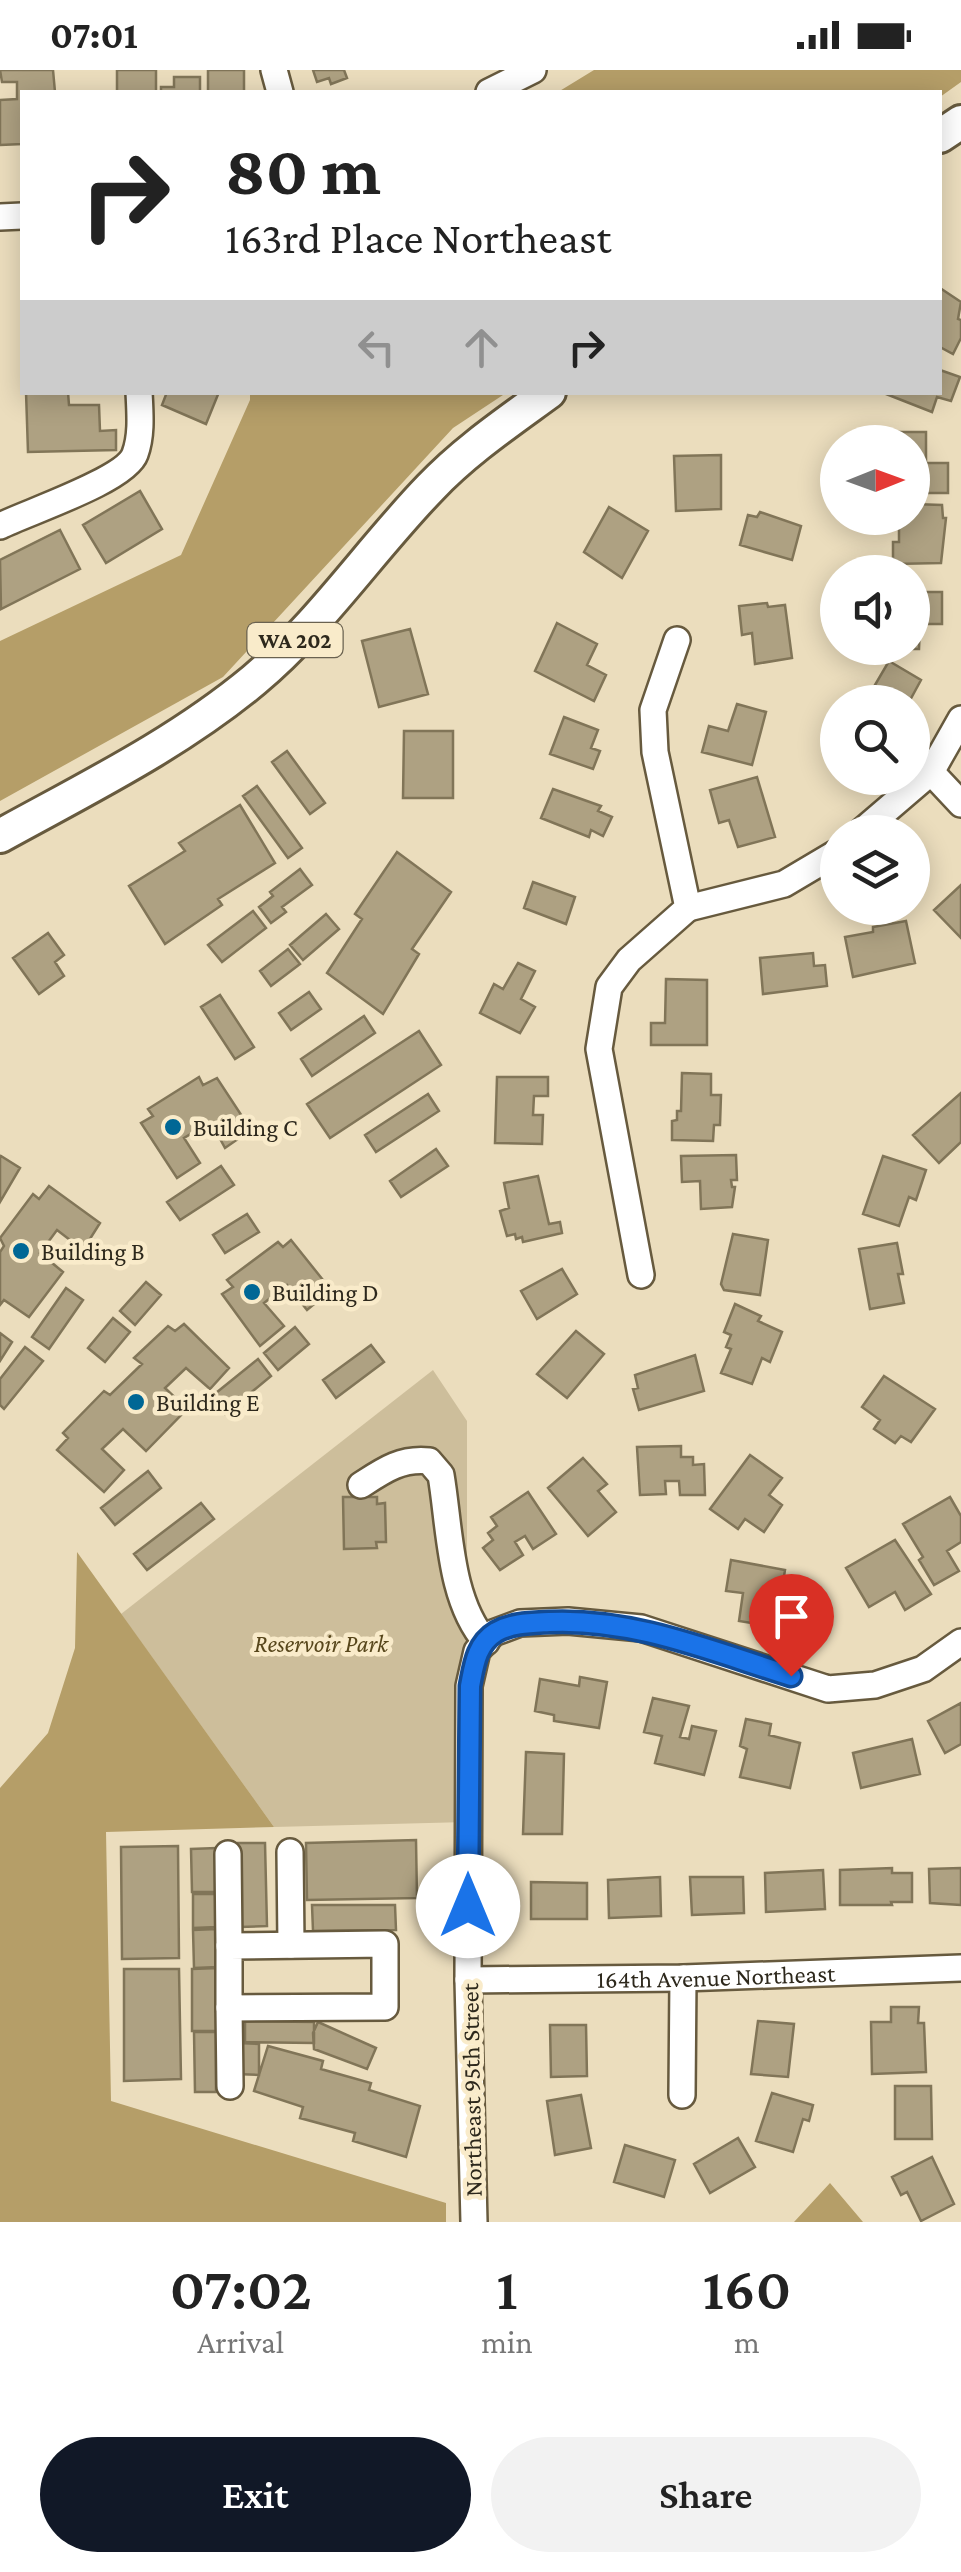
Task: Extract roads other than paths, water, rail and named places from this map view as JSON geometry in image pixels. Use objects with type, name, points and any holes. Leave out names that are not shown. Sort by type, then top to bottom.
[{"type":"main road","name":"WA 202","points":[[0,836],[177,738],[256,679],[432,486],[494,431],[545,395]]},
{"type":"street","points":[[493,90],[533,70]]},
{"type":"street","points":[[0,526],[117,476],[134,458],[140,426],[139,395]]},
{"type":"street","points":[[677,640],[653,710],[655,752],[688,908]]},
{"type":"street","points":[[880,815],[931,772],[961,719]]},
{"type":"street","points":[[931,772],[961,804]]},
{"type":"street","points":[[640,1274],[599,1048],[609,987],[629,960],[688,908],[784,884],[820,863]]},
{"type":"street","points":[[361,1484],[396,1463],[416,1460],[429,1462],[441,1475],[458,1582],[470,1624],[486,1642],[494,1633],[520,1623],[568,1621],[641,1628],[828,1688],[876,1685],[922,1669],[961,1642]]},
{"type":"street","name":"Northeast 95th Street","points":[[474,2222],[468,1980],[470,1686],[477,1651],[486,1642]]},
{"type":"street","points":[[290,1852],[291,1946]]},
{"type":"street","points":[[228,1854],[230,2086]]},
{"type":"street","points":[[229,1946],[385,1944],[385,2007],[229,2008]]},
{"type":"street","name":"164th Avenue Northeast","points":[[468,1980],[682,1978],[961,1968]]},
{"type":"street","points":[[682,1978],[682,2094]]},
{"type":"place","name":"Building C","points":[[173,1127]]},
{"type":"place","name":"Building B","points":[[21,1251]]},
{"type":"place","name":"Building D","points":[[252,1292]]},
{"type":"place","name":"Building E","points":[[136,1402]]},
{"type":"park label","name":"Reservoir Park","points":[[321,1643]]}]
